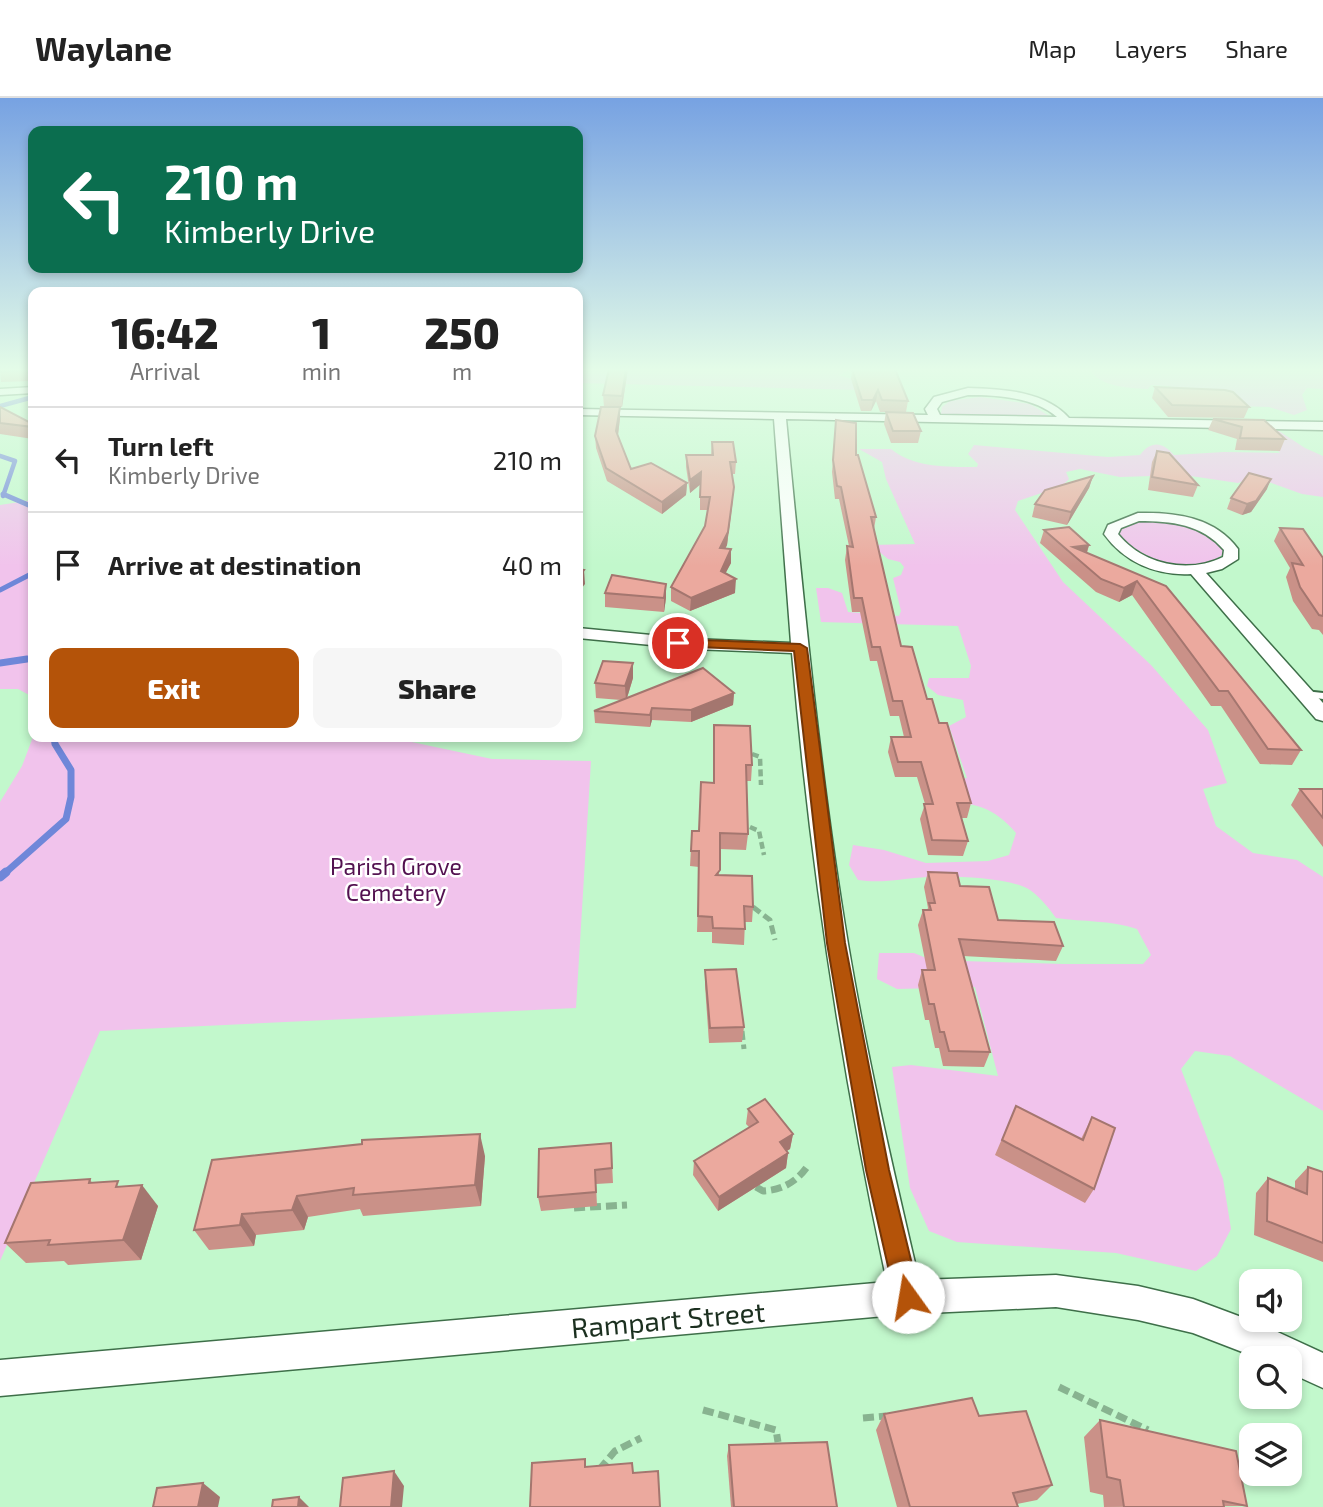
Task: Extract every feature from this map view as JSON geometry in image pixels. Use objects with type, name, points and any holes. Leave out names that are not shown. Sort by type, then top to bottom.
[{"type":"street","points":[[782,435],[800,648],[836,943],[877,1170],[908,1297]]},
{"type":"street","points":[[1195,569],[1220,565],[1230,559],[1231,549],[1225,540],[1213,531],[1178,520],[1138,517],[1115,525],[1111,534],[1116,545],[1131,555],[1170,567],[1195,569],[1323,715]]},
{"type":"street","points":[[583,634],[616,639],[800,648]]},
{"type":"street","name":"Rampart Street","points":[[0,1378],[908,1297],[1056,1292],[1138,1303],[1193,1316],[1249,1336],[1323,1371]]},
{"type":"lane","points":[[1305,694],[1323,696]]},
{"type":"path","points":[[752,754],[760,757],[761,785]]},
{"type":"path","points":[[750,827],[759,831],[764,855]]},
{"type":"path","points":[[753,907],[769,917],[775,931],[775,940]]},
{"type":"path","points":[[742,1025],[744,1049]]},
{"type":"path","points":[[756,1186],[763,1191],[782,1188],[804,1174],[809,1164]]},
{"type":"path","points":[[574,1208],[627,1205]]},
{"type":"path","points":[[1059,1387],[1148,1430]]},
{"type":"path","points":[[704,1410],[776,1430],[778,1442]]},
{"type":"path","points":[[863,1418],[900,1416]]},
{"type":"path","points":[[592,1479],[615,1451],[641,1438]]},
{"type":"green space","points":[[1256,435],[1285,435],[1323,456],[1323,497],[1302,494],[1255,477],[1238,483],[1184,475],[1120,477],[1080,469],[1066,472],[1069,479],[1062,486],[1018,501],[1015,510],[1063,582],[1151,665],[1208,730],[1227,783],[1203,789],[1216,826],[1253,853],[1297,860],[1323,877],[1323,1111],[1230,1056],[1195,1051],[1181,1069],[1223,1179],[1231,1229],[1217,1256],[1196,1271],[1116,1253],[957,1242],[929,1231],[910,1188],[892,1067],[911,1065],[998,1076],[975,987],[897,989],[877,979],[879,953],[914,953],[931,960],[1063,964],[1143,964],[1151,955],[1137,929],[1056,918],[1038,896],[1009,882],[966,877],[858,880],[849,865],[853,845],[884,850],[926,863],[988,861],[1009,855],[1016,833],[1000,817],[983,808],[964,803],[941,802],[932,782],[967,778],[949,726],[966,717],[963,700],[938,695],[927,686],[929,678],[969,678],[971,666],[958,626],[821,622],[816,588],[828,588],[842,593],[848,612],[899,616],[901,611],[893,578],[901,575],[904,567],[900,562],[888,559],[871,545],[915,544],[886,479],[882,462],[859,449],[891,449],[921,463],[977,467],[978,464],[968,454],[974,445],[1108,457],[1140,455],[1148,447],[1157,444],[1166,447],[1174,455],[1280,453],[1270,442]]},
{"type":"green space","points":[[28,501],[28,694],[18,689],[0,689],[0,505]]},
{"type":"green space","points":[[1141,520],[1176,523],[1195,529],[1223,548],[1222,555],[1210,562],[1196,565],[1168,563],[1153,558],[1140,552],[1119,535],[1121,528]]},
{"type":"green space","name":"Parish Grove Cemetery","points":[[31,742],[412,742],[492,759],[591,761],[576,1008],[100,1031],[0,1261],[0,802],[22,766]]},
{"type":"building","points":[[617,435],[631,469],[651,463],[687,483],[662,502],[606,468],[595,436]]},
{"type":"building","points":[[835,435],[856,435],[856,455],[876,517],[871,517],[901,646],[912,647],[927,699],[932,699],[939,723],[947,723],[971,803],[957,803],[968,841],[932,840],[924,804],[933,804],[921,762],[898,762],[891,737],[911,737],[902,701],[893,701],[880,647],[872,647],[862,598],[854,598],[847,546],[853,547],[833,460]]},
{"type":"building","points":[[1241,435],[1280,435],[1285,439],[1240,438]]},
{"type":"building","points":[[712,442],[733,442],[736,462],[730,462],[734,487],[728,532],[720,548],[731,549],[721,571],[736,579],[691,598],[671,587],[705,526],[710,497],[700,497],[701,472],[690,480],[686,455],[713,455]]},
{"type":"building","points":[[1157,451],[1169,453],[1198,485],[1152,477]]},
{"type":"building","points":[[1249,473],[1271,479],[1256,501],[1247,504],[1231,498]]},
{"type":"building","points":[[1093,476],[1071,512],[1035,504],[1045,490]]},
{"type":"building","points":[[1069,527],[1089,545],[1073,547],[1166,586],[1301,750],[1268,749],[1228,691],[1219,691],[1137,581],[1124,588],[1101,579],[1044,530]]},
{"type":"building","points":[[1280,528],[1303,529],[1323,558],[1323,616],[1319,615],[1300,587],[1292,563],[1303,565]]},
{"type":"building","points":[[612,575],[666,584],[664,598],[605,593]]},
{"type":"building","points":[[603,661],[633,663],[625,686],[595,683]]},
{"type":"building","points":[[703,668],[734,693],[691,710],[652,708],[650,715],[594,711]]},
{"type":"building","points":[[714,725],[750,726],[752,765],[746,765],[748,834],[720,833],[720,870],[716,875],[752,876],[753,907],[744,906],[745,929],[713,928],[712,917],[698,916],[699,851],[691,851],[692,831],[699,831],[701,782],[714,783]]},
{"type":"building","points":[[1300,789],[1323,789],[1323,818]]},
{"type":"building","points":[[928,872],[957,873],[960,886],[989,887],[998,920],[1054,922],[1063,946],[959,939],[990,1052],[949,1051],[944,1032],[940,1032],[934,1004],[929,1004],[922,970],[935,970],[923,910],[931,910],[929,903],[935,903]]},
{"type":"building","points":[[736,969],[744,1027],[710,1028],[705,970]]},
{"type":"building","points":[[765,1099],[793,1134],[780,1142],[788,1153],[719,1197],[694,1161],[758,1122],[748,1109]]},
{"type":"building","points":[[1016,1106],[1083,1140],[1092,1117],[1115,1128],[1094,1189],[1002,1140]]},
{"type":"building","points":[[480,1134],[475,1185],[353,1195],[354,1188],[297,1196],[292,1210],[242,1214],[240,1225],[194,1230],[212,1160],[362,1144],[362,1140]]},
{"type":"building","points":[[611,1143],[612,1168],[595,1170],[596,1192],[538,1197],[539,1149]]},
{"type":"building","points":[[1308,1167],[1323,1172],[1323,1243],[1267,1221],[1268,1178],[1307,1194]]},
{"type":"building","points":[[90,1179],[89,1183],[118,1181],[116,1187],[142,1185],[123,1240],[48,1245],[50,1240],[5,1243],[31,1183]]},
{"type":"building","points":[[972,1398],[979,1416],[1026,1411],[1052,1485],[1013,1493],[1018,1507],[910,1507],[884,1414]]},
{"type":"building","points":[[1100,1420],[1236,1451],[1239,1486],[1243,1486],[1247,1506],[1223,1501],[1224,1507],[1124,1507],[1120,1480],[1107,1477]]},
{"type":"building","points":[[827,1442],[837,1507],[734,1507],[729,1445]]},
{"type":"building","points":[[585,1459],[585,1467],[632,1463],[633,1473],[658,1471],[660,1507],[530,1507],[532,1463]]},
{"type":"building","points":[[394,1471],[391,1507],[340,1507],[343,1478]]},
{"type":"building","points":[[203,1483],[198,1507],[153,1507],[157,1488]]},
{"type":"building","points":[[299,1497],[298,1507],[272,1507],[273,1500]]},
{"type":"waterway","points":[[0,456],[15,461],[4,494]]},
{"type":"waterway","points":[[4,494],[28,505]]},
{"type":"waterway","points":[[0,590],[28,576]]},
{"type":"waterway","points":[[0,663],[27,659]]},
{"type":"waterway","points":[[16,661],[28,659]]},
{"type":"waterway","points":[[4,874],[66,819],[71,797],[71,770],[55,742]]},
{"type":"waterway","points":[[0,877],[6,872]]},
{"type":"route","points":[[678,643],[800,648],[836,943],[877,1170],[908,1297]]}]
